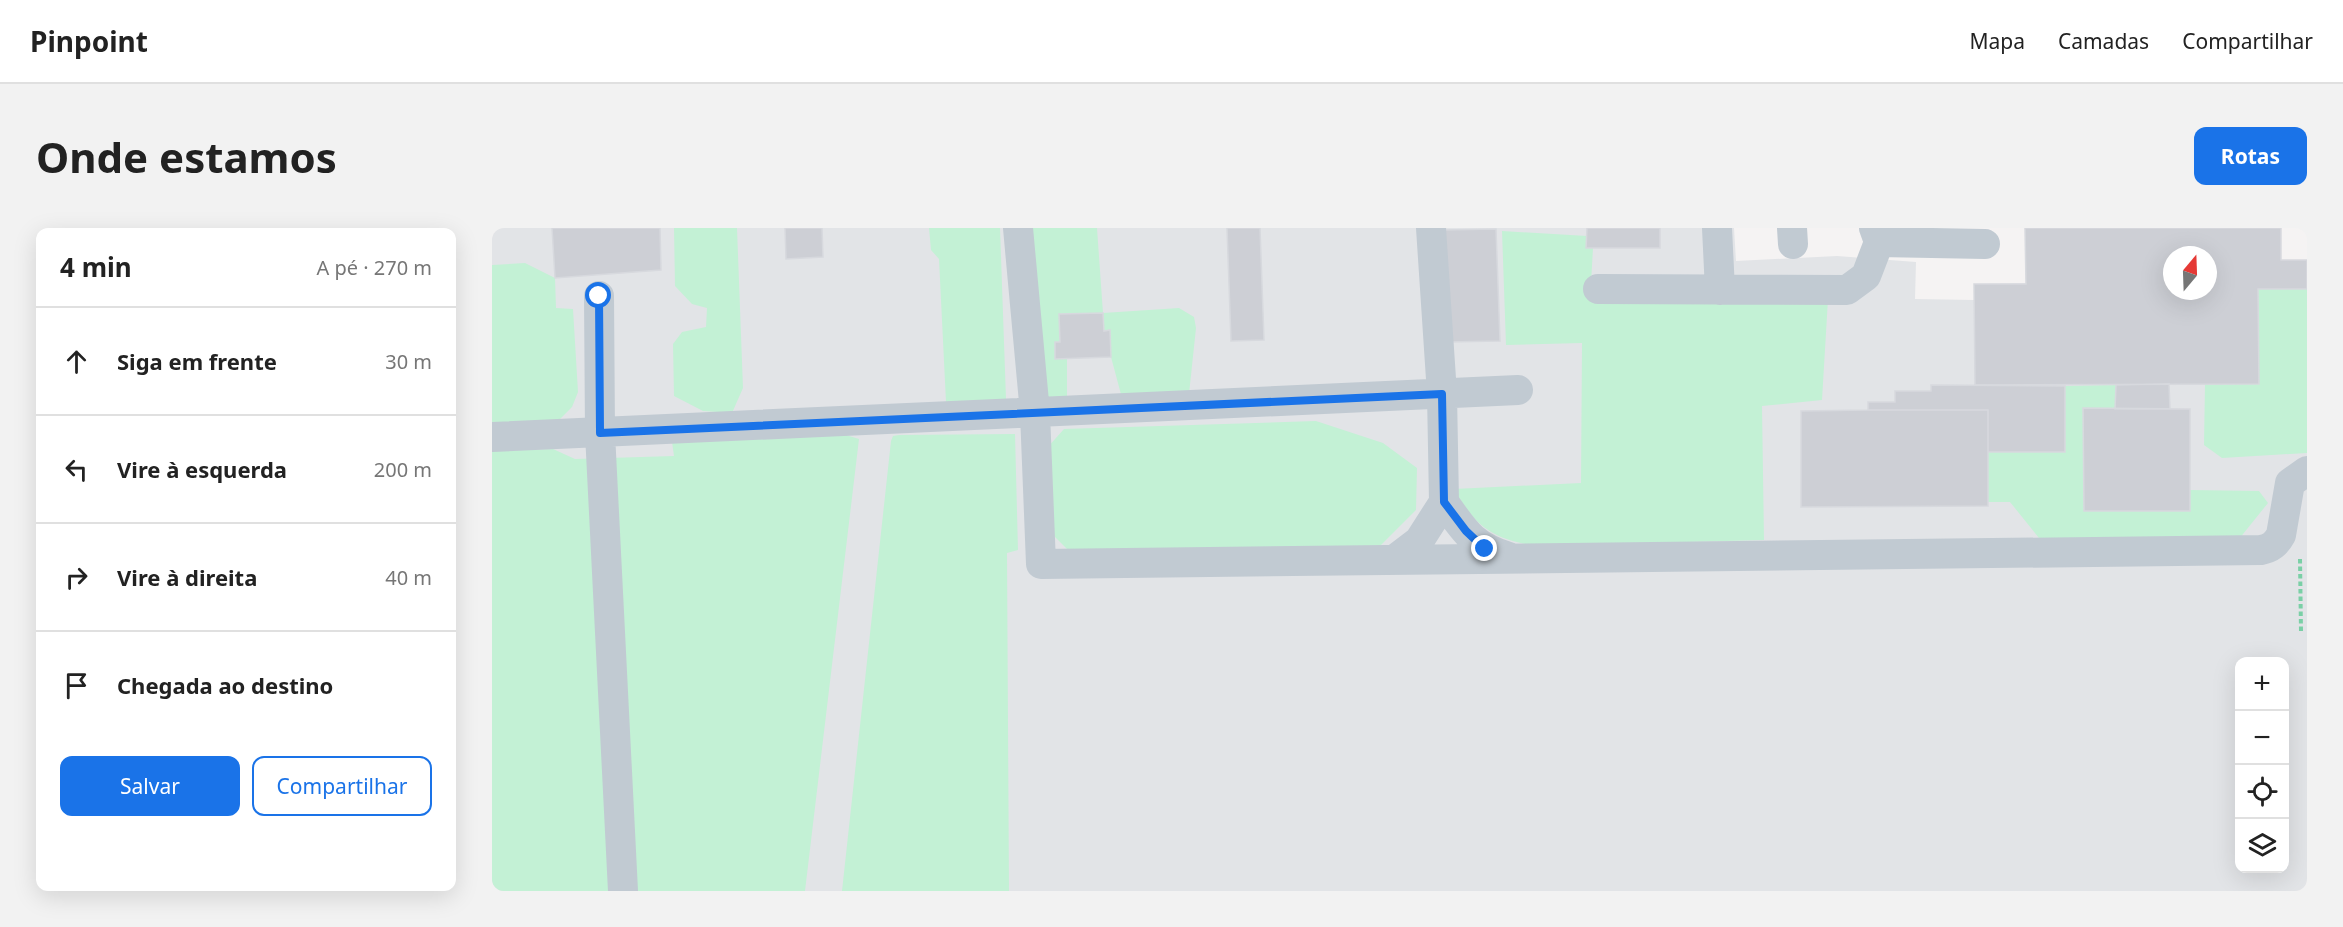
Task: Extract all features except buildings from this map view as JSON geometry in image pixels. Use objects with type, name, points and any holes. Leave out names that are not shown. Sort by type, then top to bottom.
[{"type":"lane","points":[[1018,228],[1035,413],[1041,564],[2261,550],[2269,549],[2277,542],[2281,535],[2290,483],[2307,471]]},
{"type":"lane","points":[[1394,560],[1419,541],[1444,502],[1442,394],[1431,228]]},
{"type":"lane","points":[[1718,228],[1720,290]]},
{"type":"lane","points":[[1598,289],[1847,290],[1866,276],[1877,235],[1985,244]]},
{"type":"lane","points":[[599,296],[600,433],[623,891]]},
{"type":"lane","points":[[492,437],[1518,390]]},
{"type":"lane","points":[[1444,502],[1466,531],[1485,549],[1520,560]]},
{"type":"path","points":[[2300,554],[2301,632]]},
{"type":"shaded area","points":[[492,228],[1734,228],[1736,261],[1837,256],[1916,262],[1915,299],[1974,300],[1974,284],[2026,283],[2163,253],[2163,300],[2217,300],[2217,246],[2198,246],[2281,228],[2281,260],[2307,260],[2307,891],[492,891]]},
{"type":"green space","points":[[674,228],[737,228],[743,388],[732,413],[703,411],[674,396],[673,344],[682,332],[706,327],[707,308],[692,304],[675,286]]},
{"type":"green space","points":[[929,228],[1000,228],[1006,399],[946,402],[939,259],[931,250]]},
{"type":"green space","points":[[1030,228],[1097,228],[1103,313],[1059,315],[1060,342],[1055,342],[1055,359],[1067,359],[1067,400],[1047,398]]},
{"type":"green space","points":[[1502,231],[1587,236],[1587,247],[1593,248],[1590,301],[1828,299],[1822,400],[1762,406],[1764,540],[1536,546],[1497,535],[1478,522],[1470,513],[1454,489],[1581,483],[1582,343],[1506,345]]},
{"type":"green space","points":[[525,263],[555,278],[556,308],[573,309],[578,392],[572,407],[559,420],[492,423],[492,265]]},
{"type":"green space","points":[[2258,289],[2307,289],[2307,453],[2222,458],[2204,445],[2205,384],[2259,383]]},
{"type":"green space","points":[[1179,308],[1194,317],[1196,328],[1189,394],[1122,398],[1111,357],[1110,331],[1104,331],[1103,313]]},
{"type":"green space","points":[[2116,385],[2115,409],[2083,409],[2084,511],[2190,511],[2190,490],[2259,491],[2268,503],[2239,539],[2039,538],[2010,502],[1988,502],[1988,452],[2064,452],[2065,386]]},
{"type":"green space","points":[[1316,421],[1383,443],[1417,468],[1416,510],[1380,546],[1068,550],[1050,532],[1047,448],[1064,429]]},
{"type":"green space","points":[[1015,434],[1018,550],[1007,553],[1009,891],[842,891],[891,441],[893,436],[899,435]]},
{"type":"green space","points":[[846,435],[859,439],[805,891],[492,891],[492,451],[553,449],[575,459],[674,456],[672,442]]},
{"type":"route","points":[[599,296],[600,433],[1442,394],[1444,502],[1466,531],[1485,549]]}]
